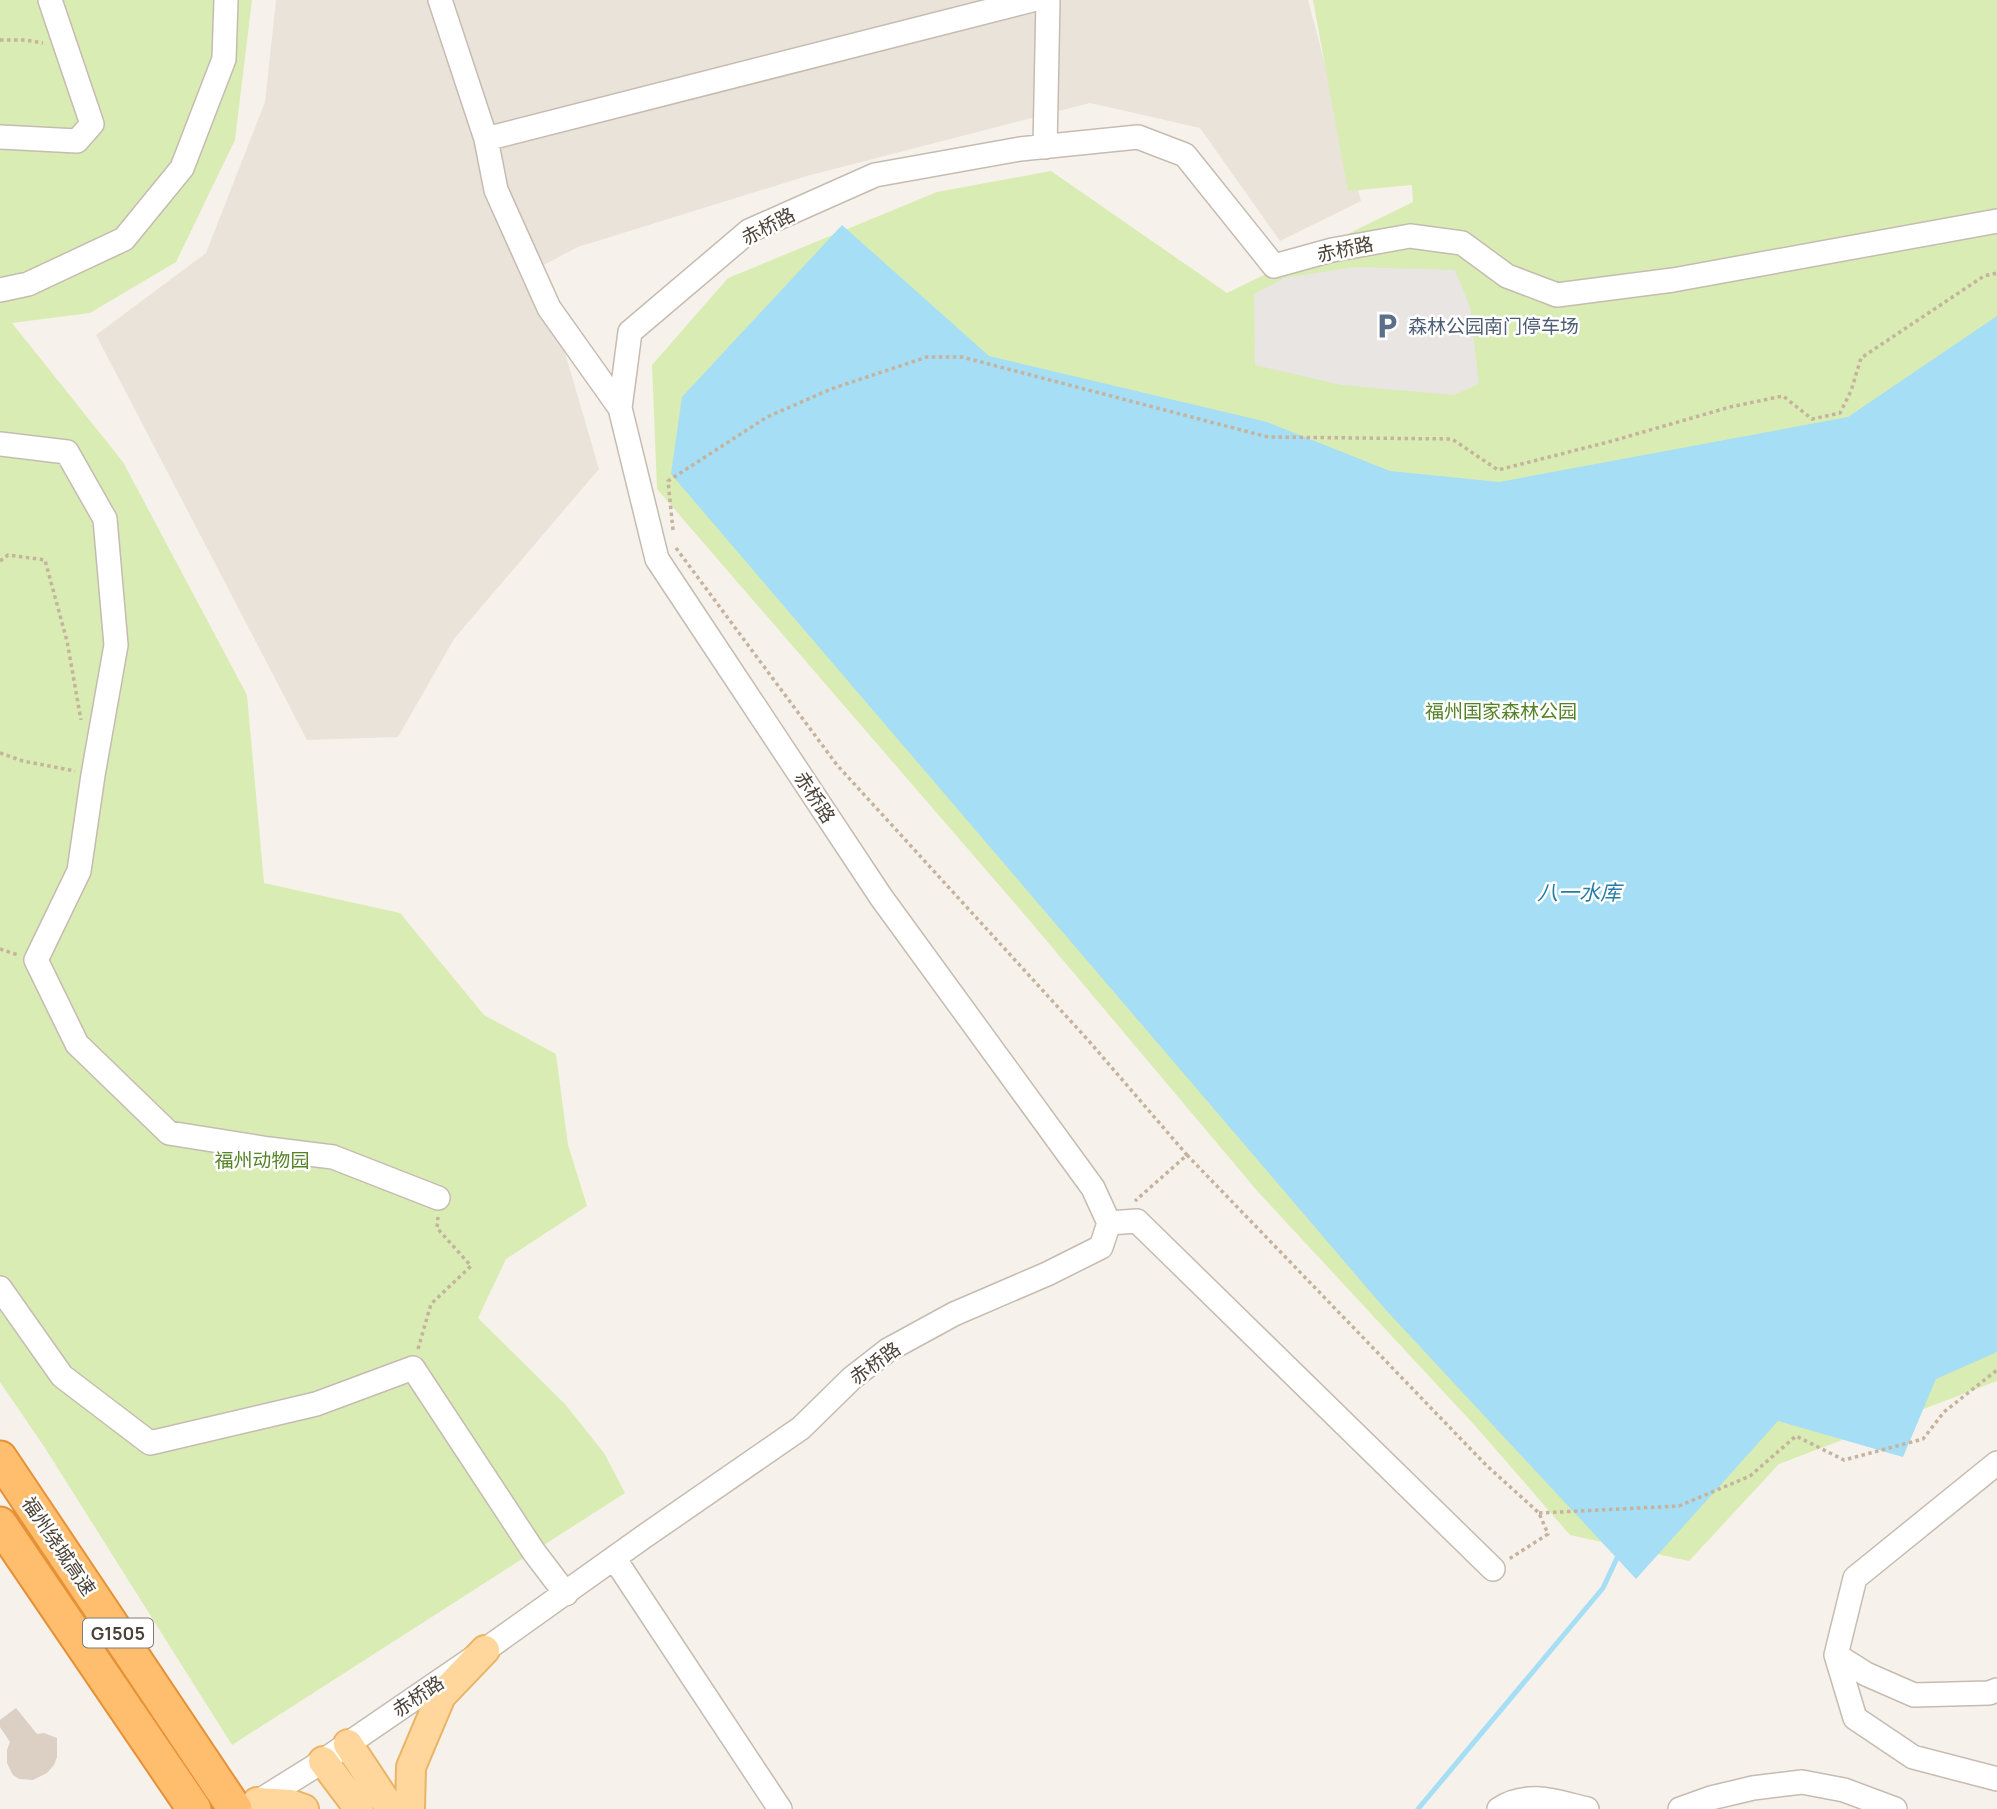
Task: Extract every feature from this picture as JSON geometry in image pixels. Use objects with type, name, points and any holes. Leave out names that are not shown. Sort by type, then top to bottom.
[{"type":"highway","name":"福州绕城高速","points":[[0,1458],[246,1807]]},
{"type":"highway","name":"福州绕城高速","points":[[0,1524],[194,1809]]},
{"type":"main road","points":[[410,1809],[411,1767],[441,1696],[485,1650]]},
{"type":"main road","points":[[348,1744],[391,1809]]},
{"type":"main road","points":[[323,1761],[359,1809]]},
{"type":"main road","points":[[246,1807],[290,1804],[304,1809]]},
{"type":"street","points":[[0,137],[77,141],[92,124],[50,0]]},
{"type":"street","points":[[0,290],[28,284],[124,239],[182,168],[224,59],[226,0]]},
{"type":"street","points":[[439,0],[486,139],[496,190],[549,308],[620,408]]},
{"type":"street","points":[[486,139],[1032,0]]},
{"type":"street","points":[[1045,147],[1048,0]]},
{"type":"street","name":"赤桥路","points":[[246,1807],[348,1744],[802,1428],[852,1378],[888,1350],[954,1314],[1101,1247],[1109,1223],[1093,1188],[881,897],[657,559],[620,408],[630,332],[750,231],[875,176],[1020,149],[1138,137],[1185,155],[1274,266],[1332,250],[1410,236],[1462,243],[1507,276],[1557,295],[1673,280],[1997,221]]},
{"type":"street","points":[[0,444],[67,452],[105,519],[116,645],[79,871],[36,960],[76,1044],[169,1133],[333,1157],[438,1198]]},
{"type":"street","points":[[1109,1223],[1137,1221],[1493,1569]]},
{"type":"street","points":[[0,1288],[62,1376],[150,1443],[316,1404],[413,1368],[534,1552],[566,1594]]},
{"type":"street","points":[[1997,1463],[1855,1578],[1836,1655],[1855,1718],[1913,1758],[1997,1779]]},
{"type":"street","points":[[614,1558],[780,1809]]},
{"type":"street","points":[[1836,1655],[1866,1674],[1914,1695],[1989,1693],[1997,1690]]},
{"type":"street","points":[[1680,1809],[1753,1788],[1802,1782],[1844,1790],[1895,1809]]},
{"type":"street","points":[[1499,1809],[1516,1800],[1530,1798],[1543,1798],[1587,1809]]},
{"type":"path","points":[[0,40],[25,40],[66,47]]},
{"type":"path","points":[[673,532],[668,481],[767,417],[831,389],[927,357],[962,357],[1268,437],[1452,439],[1498,470],[1783,396],[1812,419],[1840,413],[1851,391],[1861,358],[1984,276],[1997,273]]},
{"type":"path","points":[[674,545],[837,765],[1088,1040],[1187,1155],[1486,1465],[1539,1513],[1548,1534],[1493,1569]]},
{"type":"path","points":[[0,561],[8,555],[45,560],[67,641],[83,726]]},
{"type":"path","points":[[0,753],[23,761],[93,775]]},
{"type":"path","points":[[1109,1223],[1187,1155]]},
{"type":"path","points":[[413,1368],[431,1304],[471,1266],[437,1228],[438,1198]]},
{"type":"path","points":[[1539,1513],[1679,1506],[1750,1476],[1796,1436],[1844,1460],[1923,1438],[1944,1412],[1997,1370]]},
{"type":"shaded area","points":[[276,0],[1308,0],[1361,201],[1280,241],[1200,128],[1090,103],[807,176],[578,247],[540,267],[599,469],[454,639],[398,737],[307,740],[96,335],[206,253],[265,102]]},
{"type":"shaded area","points":[[1355,267],[1455,270],[1470,307],[1479,384],[1454,395],[1341,385],[1255,365],[1254,294],[1284,278]]},
{"type":"green space","name":"福州动物园","points":[[0,0],[252,0],[235,140],[176,262],[90,313],[12,323],[123,462],[247,695],[264,883],[400,913],[484,1015],[556,1054],[568,1145],[587,1206],[506,1259],[478,1318],[565,1404],[604,1453],[625,1493],[232,1745],[45,1448],[0,1382]]},
{"type":"green space","name":"八一水库","points":[[1313,0],[1997,0],[1997,1381],[1779,1464],[1689,1561],[1570,1535],[1478,1429],[1259,1193],[1030,921],[657,489],[652,365],[728,278],[937,192],[1051,171],[1227,293],[1413,202],[1412,185],[1348,191]]},
{"type":"water","name":"八一水库","points":[[842,225],[989,356],[1267,422],[1390,471],[1499,482],[1848,417],[1997,316],[1997,1352],[1936,1379],[1903,1457],[1778,1421],[1636,1579],[1385,1309],[671,474],[682,397]]},
{"type":"building","points":[[16,1708],[37,1734],[44,1733],[57,1738],[54,1765],[47,1773],[33,1780],[19,1779],[13,1775],[7,1763],[10,1742],[0,1727],[0,1720]]},
{"type":"waterway","points":[[1418,1809],[1603,1588],[1617,1558]]},
{"type":"place","name":"森林公园南门停车场","points":[[1387,326]]},
{"type":"park label","name":"福州国家森林公园","points":[[1501,711]]}]
